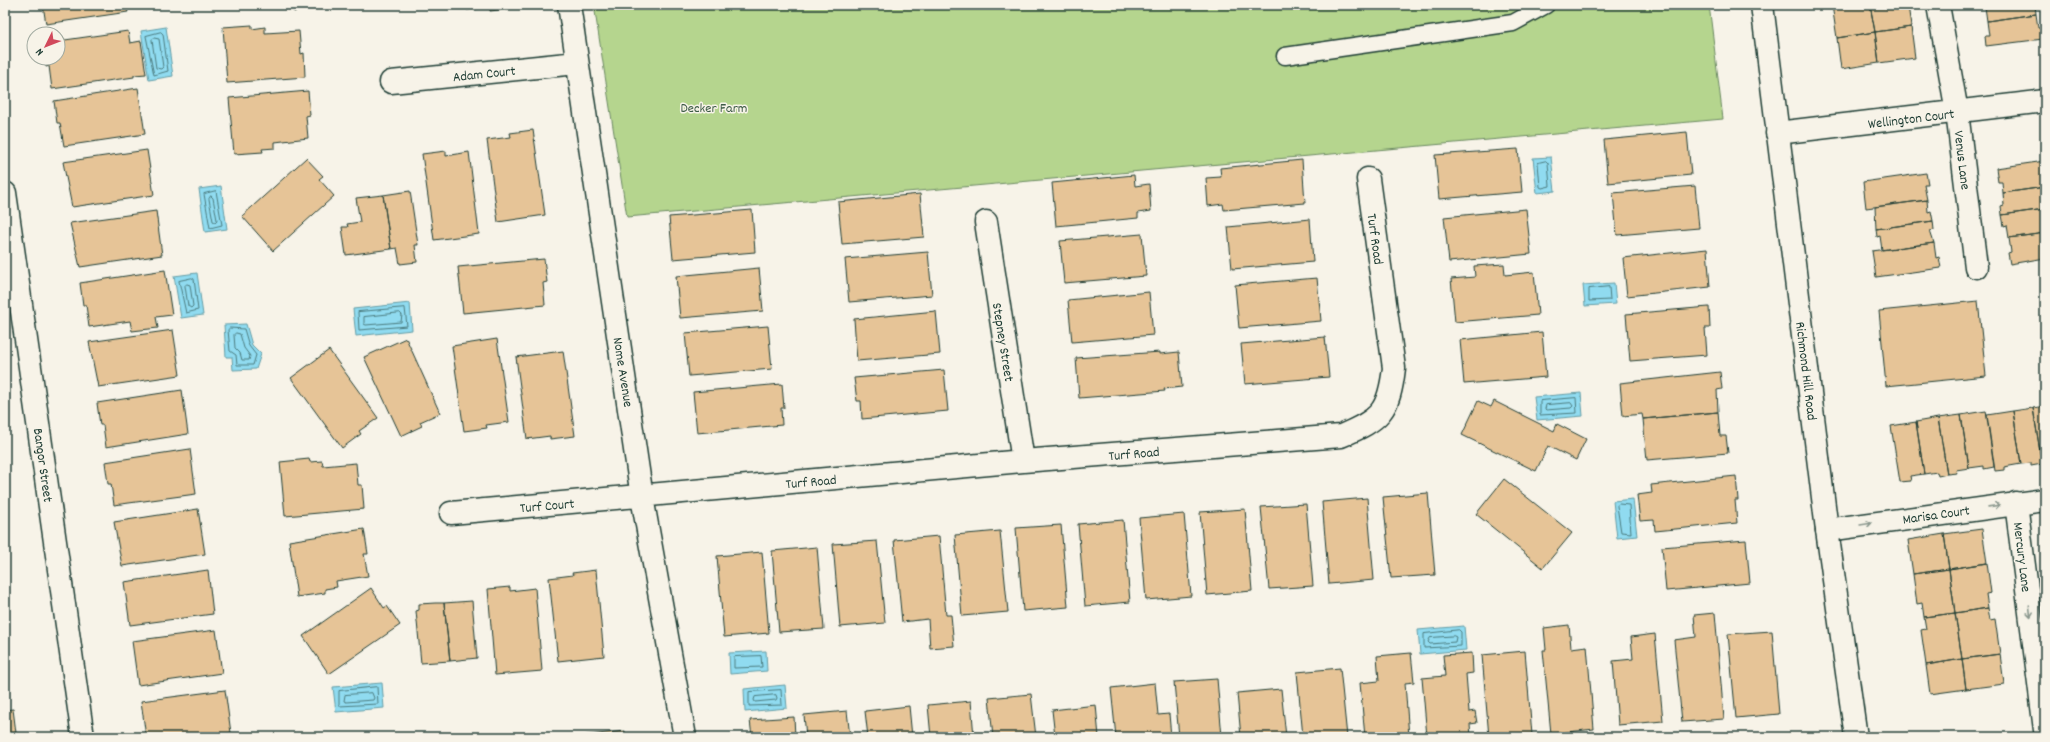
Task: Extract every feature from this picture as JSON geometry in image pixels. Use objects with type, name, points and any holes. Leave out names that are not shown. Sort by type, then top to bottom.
[{"type":"street","name":"Nome Avenue","points":[[569,5],[642,497],[685,737]]},
{"type":"street","name":"Richmond Hill Road","points":[[1762,5],[1827,530],[1856,737]]},
{"type":"street","name":"Venus Lane","points":[[1938,5],[1957,112],[1976,267]]},
{"type":"street","name":"Adam Court","points":[[391,82],[577,63]]},
{"type":"street","name":"Wellington Court","points":[[1777,133],[2045,101]]},
{"type":"street","name":"Turf Road","points":[[642,497],[1023,461],[1342,436],[1365,426],[1382,413],[1391,392],[1394,368],[1368,179]]},
{"type":"street","name":"Bangor Street","points":[[5,193],[83,737]]},
{"type":"street","name":"Stepney Street","points":[[986,222],[1023,461]]},
{"type":"street","name":"Turf Court","points":[[451,513],[642,497]]},
{"type":"street","name":"Marisa Court","points":[[1827,530],[2045,500]]},
{"type":"street","name":"Mercury Lane","points":[[2016,503],[2045,730]]},
{"type":"lane","points":[[1285,56],[1513,23],[1546,5]]},
{"type":"green space","name":"Decker Farm","points":[[594,5],[1709,5],[1723,119],[627,217]]},
{"type":"water","points":[[166,27],[173,76],[149,80],[141,31]]},
{"type":"water","points":[[1551,157],[1555,191],[1537,193],[1533,158]]},
{"type":"water","points":[[221,186],[227,229],[205,232],[199,189]]},
{"type":"water","points":[[197,273],[203,315],[181,318],[174,276]]},
{"type":"water","points":[[1614,283],[1616,304],[1585,306],[1583,285]]},
{"type":"water","points":[[410,303],[412,330],[356,336],[353,309]]},
{"type":"water","points":[[246,324],[252,345],[261,354],[256,369],[233,370],[232,357],[226,357],[224,325]]},
{"type":"water","points":[[1581,393],[1583,416],[1537,420],[1534,397]]},
{"type":"water","points":[[1633,499],[1637,536],[1617,538],[1613,501]]},
{"type":"water","points":[[1464,626],[1466,650],[1420,654],[1418,630]]},
{"type":"water","points":[[766,651],[767,671],[730,674],[729,653]]},
{"type":"water","points":[[382,683],[384,708],[336,712],[333,687]]},
{"type":"water","points":[[785,685],[787,708],[745,712],[744,689]]},
{"type":"building","points":[[43,5],[140,5],[140,8],[127,9],[128,12],[46,24]]},
{"type":"building","points":[[282,5],[299,5],[295,12]]},
{"type":"building","points":[[467,5],[514,5],[514,8],[490,11],[490,7],[467,10]]},
{"type":"building","points":[[1832,5],[1870,5],[1875,32],[1837,38]]},
{"type":"building","points":[[1870,5],[1908,5],[1911,27],[1875,32]]},
{"type":"building","points":[[1981,5],[2035,5],[2036,14],[1987,21],[1985,7],[1981,8]]},
{"type":"building","points":[[2036,14],[2038,28],[2042,28],[2043,39],[1986,46],[1985,36],[1989,36],[1987,21]]},
{"type":"building","points":[[252,25],[252,29],[265,27],[265,33],[299,31],[301,54],[304,53],[305,77],[227,83],[223,27]]},
{"type":"building","points":[[1911,27],[1915,58],[1879,63],[1875,32]]},
{"type":"building","points":[[128,31],[130,43],[141,41],[146,74],[52,89],[49,66],[66,66],[66,40]]},
{"type":"building","points":[[1875,32],[1879,63],[1841,69],[1837,38]]},
{"type":"building","points":[[138,88],[145,134],[64,146],[60,123],[57,123],[54,101]]},
{"type":"building","points":[[308,91],[310,115],[306,116],[308,138],[275,142],[275,148],[262,149],[263,152],[234,154],[229,98]]},
{"type":"building","points":[[533,130],[545,215],[498,222],[487,140],[511,137],[510,133]]},
{"type":"building","points":[[1687,132],[1691,175],[1608,183],[1604,140]]},
{"type":"building","points":[[1518,149],[1522,192],[1439,199],[1435,155]]},
{"type":"building","points":[[147,150],[154,195],[72,207],[63,162]]},
{"type":"building","points":[[446,151],[446,156],[469,152],[479,234],[434,240],[422,154]]},
{"type":"building","points":[[306,158],[323,176],[319,179],[334,196],[273,251],[242,216]]},
{"type":"building","points":[[1302,160],[1305,203],[1224,210],[1223,204],[1208,206],[1206,178],[1221,177],[1220,168]]},
{"type":"building","points":[[2045,161],[2045,187],[2003,193],[2002,182],[1998,182],[1996,168]]},
{"type":"building","points":[[1926,173],[1928,184],[1924,184],[1927,200],[1866,208],[1863,182]]},
{"type":"building","points":[[1134,175],[1135,186],[1149,184],[1151,211],[1138,213],[1138,218],[1056,226],[1052,183]]},
{"type":"building","points":[[1695,186],[1699,228],[1617,235],[1613,193]]},
{"type":"building","points":[[2045,187],[2045,209],[2002,215],[2001,206],[2004,205],[2003,193]]},
{"type":"building","points":[[410,191],[418,245],[415,245],[417,262],[400,264],[397,248],[391,249],[383,195]]},
{"type":"building","points":[[920,194],[924,237],[842,244],[838,202]]},
{"type":"building","points":[[383,195],[391,249],[346,255],[342,227],[348,227],[347,224],[360,222],[356,198]]},
{"type":"building","points":[[1927,200],[1928,212],[1931,211],[1933,221],[1876,229],[1875,207]]},
{"type":"building","points":[[1526,209],[1531,254],[1449,262],[1444,217]]},
{"type":"building","points":[[2045,209],[2045,233],[2009,238],[2007,225],[2004,226],[2002,215]]},
{"type":"building","points":[[752,210],[755,252],[673,259],[669,217]]},
{"type":"building","points":[[156,211],[162,255],[80,267],[70,223]]},
{"type":"building","points":[[1310,219],[1313,262],[1232,269],[1228,227]]},
{"type":"building","points":[[1933,221],[1934,230],[1930,231],[1934,243],[1882,250],[1880,236],[1877,237],[1876,229]]},
{"type":"building","points":[[2045,233],[2045,258],[2010,264],[2008,253],[2011,252],[2009,238]]},
{"type":"building","points":[[1142,234],[1146,276],[1064,283],[1060,241]]},
{"type":"building","points":[[1934,243],[1936,258],[1939,257],[1941,268],[1876,277],[1872,251]]},
{"type":"building","points":[[1707,249],[1710,287],[1627,296],[1623,258]]},
{"type":"building","points":[[928,252],[932,295],[849,302],[845,259]]},
{"type":"building","points":[[544,259],[547,282],[543,283],[545,305],[463,313],[458,267]]},
{"type":"building","points":[[1504,264],[1505,275],[1534,272],[1538,315],[1455,322],[1451,279],[1475,277],[1474,266]]},
{"type":"building","points":[[759,268],[763,311],[680,318],[676,276]]},
{"type":"building","points":[[165,270],[172,315],[156,317],[158,328],[132,331],[130,321],[89,327],[86,305],[83,305],[80,283]]},
{"type":"building","points":[[1317,278],[1321,321],[1239,328],[1235,285]]},
{"type":"building","points":[[1149,292],[1153,335],[1072,342],[1068,300]]},
{"type":"building","points":[[1978,301],[1986,376],[1886,386],[1879,311]]},
{"type":"building","points":[[1709,307],[1710,328],[1705,328],[1707,355],[1630,361],[1626,314]]},
{"type":"building","points":[[936,311],[940,354],[857,361],[854,319]]},
{"type":"building","points":[[768,326],[772,369],[689,376],[685,333]]},
{"type":"building","points":[[173,330],[180,375],[98,387],[89,342]]},
{"type":"building","points":[[1542,332],[1546,377],[1464,384],[1460,340]]},
{"type":"building","points":[[1325,337],[1329,377],[1245,384],[1241,344]]},
{"type":"building","points":[[406,338],[440,413],[420,422],[422,426],[401,436],[364,357]]},
{"type":"building","points":[[497,339],[509,422],[486,425],[487,428],[464,431],[452,346]]},
{"type":"building","points":[[329,350],[378,418],[359,431],[361,434],[342,448],[291,378]]},
{"type":"building","points":[[563,351],[575,436],[550,439],[550,436],[527,439],[516,357]]},
{"type":"building","points":[[1160,352],[1160,354],[1179,352],[1182,387],[1164,389],[1165,391],[1079,398],[1076,358]]},
{"type":"building","points":[[944,370],[948,411],[862,419],[861,401],[857,401],[854,378]]},
{"type":"building","points":[[1720,372],[1722,389],[1717,390],[1718,412],[1643,419],[1642,414],[1623,416],[1620,383]]},
{"type":"building","points":[[782,384],[784,408],[781,408],[782,425],[697,433],[693,392]]},
{"type":"building","points":[[182,390],[188,434],[106,447],[103,425],[100,425],[97,403]]},
{"type":"building","points":[[1478,401],[1491,407],[1494,401],[1554,431],[1557,424],[1586,439],[1576,460],[1548,446],[1536,471],[1462,435]]},
{"type":"building","points":[[2045,406],[2045,464],[2042,464],[2033,408]]},
{"type":"building","points":[[2033,408],[2042,464],[2031,466],[2031,463],[2021,464],[2013,411]]},
{"type":"building","points":[[1986,411],[1994,467],[1984,469],[1984,466],[1969,468],[1961,415]]},
{"type":"building","points":[[2013,411],[2021,464],[2004,467],[2004,470],[1995,471],[1987,415]]},
{"type":"building","points":[[1718,412],[1720,436],[1726,436],[1728,453],[1647,460],[1643,419]]},
{"type":"building","points":[[1961,415],[1969,468],[1956,470],[1957,473],[1947,474],[1938,418]]},
{"type":"building","points":[[1938,418],[1947,474],[1938,476],[1937,472],[1924,474],[1916,422]]},
{"type":"building","points":[[1916,422],[1924,474],[1910,476],[1911,481],[1900,482],[1891,426]]},
{"type":"building","points":[[190,449],[196,494],[114,505],[111,484],[108,484],[105,462]]},
{"type":"building","points":[[309,459],[310,462],[322,461],[323,466],[356,463],[358,485],[362,485],[364,509],[285,516],[280,462]]},
{"type":"building","points":[[1736,476],[1738,500],[1735,500],[1737,523],[1655,531],[1654,520],[1640,521],[1637,495],[1652,493],[1651,485]]},
{"type":"building","points":[[1504,479],[1572,533],[1543,568],[1476,514]]},
{"type":"building","points":[[1428,493],[1435,575],[1391,578],[1383,497]]},
{"type":"building","points":[[1367,498],[1374,580],[1329,584],[1322,502]]},
{"type":"building","points":[[1306,504],[1313,586],[1269,589],[1261,507]]},
{"type":"building","points":[[198,509],[205,554],[122,566],[114,522]]},
{"type":"building","points":[[1245,509],[1252,591],[1207,595],[1200,512]]},
{"type":"building","points":[[1184,514],[1191,596],[1146,600],[1139,518]]},
{"type":"building","points":[[1123,520],[1130,602],[1085,606],[1078,524]]},
{"type":"building","points":[[1061,525],[1068,607],[1023,611],[1016,528]]},
{"type":"building","points":[[364,529],[368,554],[364,554],[368,576],[336,581],[337,587],[325,589],[325,593],[297,597],[289,541]]},
{"type":"building","points":[[1982,529],[1987,563],[1949,569],[1944,534]]},
{"type":"building","points":[[1000,531],[1008,612],[962,616],[955,535]]},
{"type":"building","points":[[1944,534],[1949,569],[1913,574],[1908,540]]},
{"type":"building","points":[[939,536],[946,615],[951,615],[954,646],[930,648],[928,619],[902,622],[894,540]]},
{"type":"building","points":[[1746,540],[1750,583],[1666,591],[1662,547]]},
{"type":"building","points":[[877,541],[885,623],[840,627],[833,544]]},
{"type":"building","points":[[817,547],[824,629],[779,632],[772,551]]},
{"type":"building","points":[[762,552],[769,633],[724,637],[717,556]]},
{"type":"building","points":[[1987,563],[1991,593],[1986,594],[1988,608],[1955,613],[1949,569]]},
{"type":"building","points":[[1949,569],[1955,613],[1924,617],[1922,603],[1917,604],[1913,574]]},
{"type":"building","points":[[208,570],[213,614],[130,625],[124,582]]},
{"type":"building","points":[[596,570],[604,656],[558,661],[549,578]]},
{"type":"building","points":[[510,587],[510,591],[535,588],[542,671],[495,675],[488,589]]},
{"type":"building","points":[[371,588],[384,608],[387,606],[400,625],[329,674],[303,636]]},
{"type":"building","points":[[472,601],[477,658],[450,661],[444,603]]},
{"type":"building","points":[[444,603],[450,661],[421,663],[416,611],[419,610],[419,604]]},
{"type":"building","points":[[1988,608],[1990,620],[1995,619],[2000,654],[1962,659],[1955,613]]},
{"type":"building","points":[[1715,613],[1724,719],[1682,722],[1674,640],[1696,637],[1694,615]]},
{"type":"building","points":[[1955,613],[1962,659],[1926,665],[1921,630],[1926,629],[1924,617]]},
{"type":"building","points":[[1569,625],[1571,648],[1587,646],[1594,729],[1551,734],[1543,650],[1546,650],[1544,628]]},
{"type":"building","points":[[216,630],[222,673],[138,685],[132,641]]},
{"type":"building","points":[[1772,631],[1779,714],[1736,718],[1728,634]]},
{"type":"building","points":[[1655,634],[1663,721],[1618,725],[1613,661],[1633,659],[1631,637]]},
{"type":"building","points":[[1525,651],[1532,735],[1489,737],[1482,655]]},
{"type":"building","points":[[1411,653],[1414,682],[1405,683],[1409,737],[1365,737],[1360,683],[1379,681],[1377,656]]},
{"type":"building","points":[[1472,653],[1473,673],[1466,674],[1469,712],[1475,711],[1477,723],[1470,724],[1471,737],[1427,737],[1422,678],[1445,676],[1443,655]]},
{"type":"building","points":[[2000,654],[2004,684],[1966,689],[1962,659]]},
{"type":"building","points":[[5,655],[8,671],[5,671]]},
{"type":"building","points":[[1962,659],[1966,689],[1930,694],[1926,665]]},
{"type":"building","points":[[1340,668],[1347,737],[1303,737],[1297,672]]},
{"type":"building","points":[[5,675],[8,693],[5,694]]},
{"type":"building","points":[[1217,679],[1222,737],[1179,737],[1174,682]]},
{"type":"building","points":[[1155,683],[1158,715],[1169,714],[1171,737],[1116,737],[1111,688]]},
{"type":"building","points":[[1281,689],[1286,737],[1241,737],[1237,693]]},
{"type":"building","points":[[225,690],[231,733],[201,737],[146,737],[141,701]]},
{"type":"building","points":[[1031,694],[1036,737],[993,737],[989,698]]},
{"type":"building","points":[[971,701],[974,737],[931,737],[928,705]]},
{"type":"building","points":[[1096,705],[1099,737],[1055,737],[1052,710]]},
{"type":"building","points":[[909,706],[912,737],[868,737],[865,711]]},
{"type":"building","points":[[13,709],[16,733],[13,733],[14,737],[5,737],[5,710]]},
{"type":"building","points":[[847,711],[850,737],[806,737],[804,715]]},
{"type":"building","points":[[794,717],[795,737],[752,737],[750,720]]},
{"type":"building","points":[[625,731],[625,737],[580,737],[580,736]]}]
